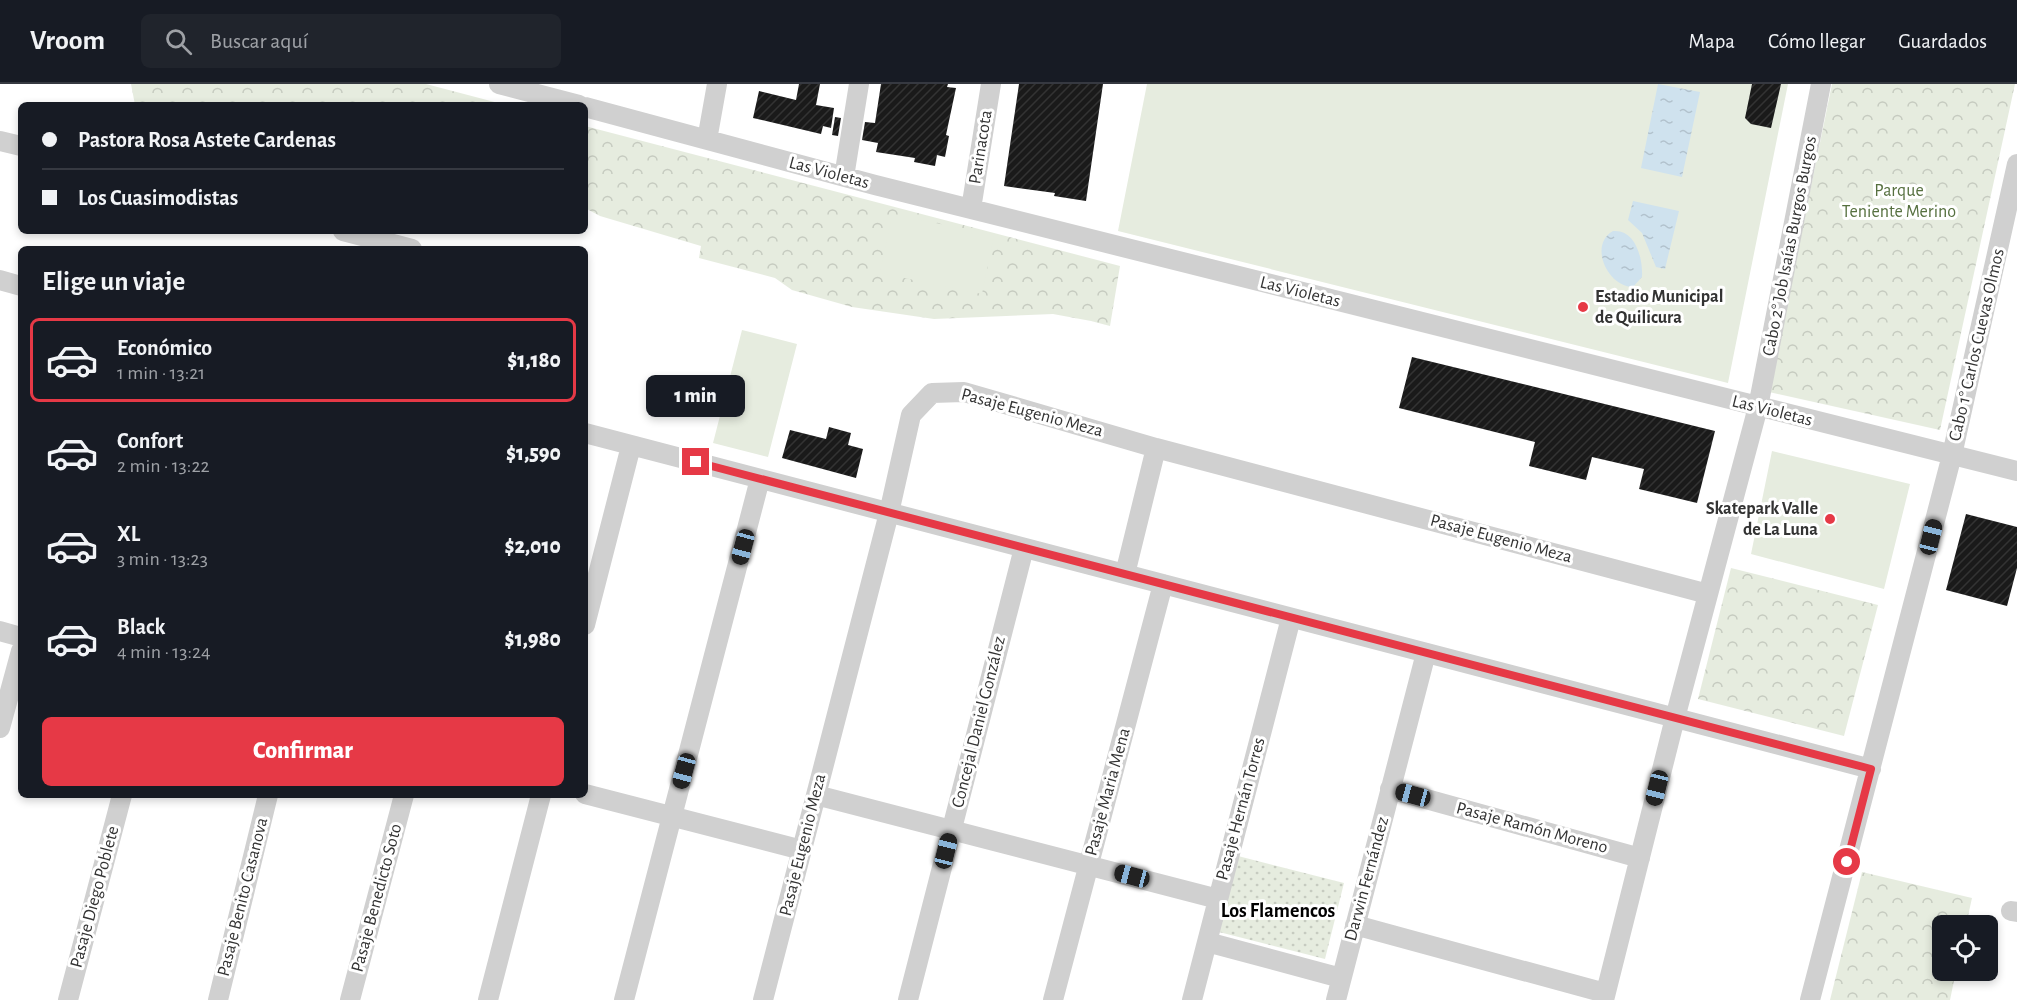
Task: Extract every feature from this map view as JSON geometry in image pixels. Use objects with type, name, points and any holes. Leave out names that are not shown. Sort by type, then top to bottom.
[{"type":"street","name":"Las Violetas","points":[[499,84],[578,100]]},
{"type":"street","points":[[707,140],[717,84]]},
{"type":"street","points":[[844,177],[859,84]]},
{"type":"street","name":"Parinacota","points":[[971,209],[991,84]]},
{"type":"street","name":"Cabo 2° Job Isaías Burgos Burgos","points":[[1604,996],[1758,407],[1821,84]]},
{"type":"street","name":"Las Violetas","points":[[588,103],[707,140],[844,177],[2017,471]]},
{"type":"street","points":[[0,141],[18,145]]},
{"type":"street","name":"Cabo 1° Carlos Cuevas Olmos","points":[[1810,1000],[1952,455],[2017,164]]},
{"type":"street","points":[[354,234],[400,246]]},
{"type":"street","points":[[0,280],[18,285]]},
{"type":"street","name":"Pasaje Eugenio Meza","points":[[763,1000],[889,513],[911,415],[932,393],[964,392],[1156,448],[1708,594]]},
{"type":"street","points":[[588,435],[1871,769]]},
{"type":"street","points":[[588,613],[631,446]]},
{"type":"street","points":[[1125,574],[1156,448]]},
{"type":"street","points":[[624,1000],[760,479]]},
{"type":"street","name":"Concejal Daniel González","points":[[908,1000],[1023,548]]},
{"type":"street","name":"Pasaje Maria Mena","points":[[1053,1000],[1163,584]]},
{"type":"street","name":"Pasaje Hernán Torres","points":[[1192,1000],[1291,618]]},
{"type":"street","points":[[0,631],[18,636]]},
{"type":"street","name":"Darwin Fernández","points":[[1335,1000],[1426,653]]},
{"type":"street","points":[[0,728],[18,662]]},
{"type":"street","name":"Pasaje Ramón Moreno","points":[[1390,789],[1640,858]]},
{"type":"street","points":[[588,795],[802,850]]},
{"type":"street","points":[[816,795],[1218,899]]},
{"type":"street","name":"Pasaje Diego Poblete","points":[[68,1000],[121,798]]},
{"type":"street","name":"Pasaje Benito Casanova","points":[[218,1000],[267,798]]},
{"type":"street","name":"Pasaje Benedicto Soto","points":[[350,1000],[403,798]]},
{"type":"street","points":[[488,1000],[540,798]]},
{"type":"street","points":[[1355,925],[1604,996]]},
{"type":"street","points":[[1207,942],[1341,978]]},
{"type":"green space","points":[[131,84],[426,84],[495,102],[134,102]]},
{"type":"green space","name":"Estadio Municipal de Quilicura","points":[[1147,84],[1788,84],[1728,383],[1118,231]]},
{"type":"green space","name":"Parque Teniente Merino","points":[[1832,84],[2015,84],[1940,430],[1769,392]]},
{"type":"green space","points":[[588,127],[1120,266],[1110,326],[1053,314],[934,319],[852,307],[792,290],[775,278],[699,258],[701,246],[600,216],[588,210]]},
{"type":"green space","points":[[892,214],[994,235],[982,294],[880,273]]},
{"type":"green space","points":[[742,330],[797,344],[768,457],[713,443]]},
{"type":"green space","name":"Skatepark Valle de La Luna","points":[[1772,451],[1910,484],[1884,589],[1751,554]]},
{"type":"green space","points":[[1731,568],[1878,605],[1844,736],[1698,699]]},
{"type":"green space","points":[[1238,856],[1344,883],[1325,959],[1219,932]]},
{"type":"green space","points":[[1862,872],[1972,898],[1968,915],[1932,915],[1932,981],[1954,981],[1950,1000],[1830,1000]]},
{"type":"water","points":[[1658,84],[1700,92],[1682,177],[1641,168]]},
{"type":"water","points":[[1633,201],[1679,211],[1665,269],[1656,267],[1642,233],[1628,220]]},
{"type":"water","points":[[1613,231],[1621,232],[1633,240],[1639,254],[1642,277],[1633,287],[1616,280],[1604,264],[1602,246],[1606,237]]},
{"type":"building","points":[[799,84],[820,84],[816,105],[834,108],[831,128],[823,126],[821,134],[753,118],[759,91],[796,100]]},
{"type":"building","points":[[881,84],[948,84],[947,87],[956,88],[946,135],[949,136],[945,157],[937,155],[935,166],[914,162],[915,158],[876,152],[878,143],[862,140],[865,122],[875,123]]},
{"type":"building","points":[[1019,84],[1103,84],[1086,201],[1054,196],[1055,193],[1004,186]]},
{"type":"building","points":[[1752,84],[1781,84],[1771,128],[1751,124],[1745,118]]},
{"type":"building","points":[[835,117],[841,118],[838,136],[832,135]]},
{"type":"building","points":[[1412,357],[1715,431],[1697,503],[1639,489],[1644,469],[1592,457],[1586,480],[1529,466],[1535,442],[1399,408]]},
{"type":"building","points":[[829,427],[851,433],[848,445],[863,449],[856,478],[782,458],[790,430],[826,439]]},
{"type":"building","points":[[1966,514],[2017,527],[2017,568],[2007,606],[1946,590]]},
{"type":"place","name":"Estadio Municipal de Quilicura","points":[[1583,307]]},
{"type":"place","name":"Skatepark Valle de La Luna","points":[[1830,519]]},
{"type":"district","name":"Los Flamencos","points":[[1278,911]]},
{"type":"route","points":[[696,462],[1871,769],[1847,862]]}]
